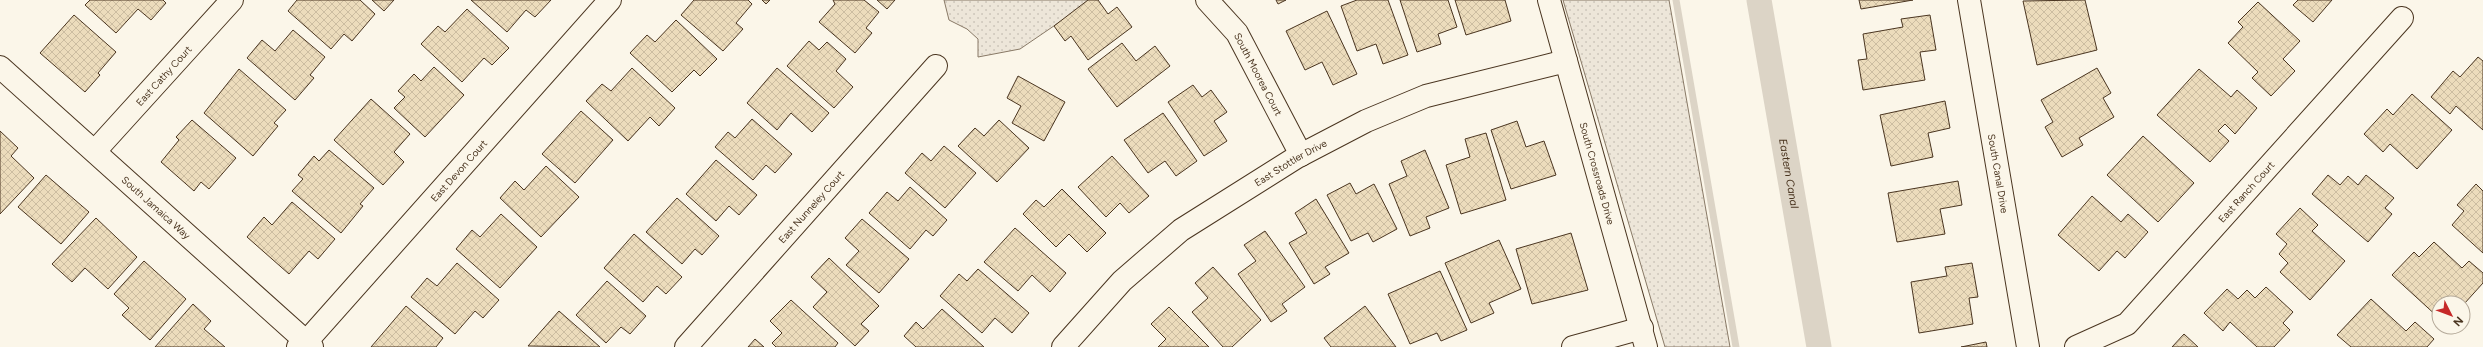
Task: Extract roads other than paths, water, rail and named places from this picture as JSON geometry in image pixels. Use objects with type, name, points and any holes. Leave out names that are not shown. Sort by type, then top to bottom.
[{"type":"street","name":"East Cathy Court","points":[[95,151],[232,0]]},
{"type":"street","name":"East Devon Court","points":[[305,346],[610,0]]},
{"type":"street","name":"South Moorea Court","points":[[1207,0],[1237,33],[1301,155]]},
{"type":"street","name":"South Crossroads Drive","points":[[1549,0],[1644,338]]},
{"type":"street","name":"South Canal Drive","points":[[1969,0],[2028,347]]},
{"type":"street","name":"East Ranch Court","points":[[2076,347],[2127,324],[2402,18]]},
{"type":"street","name":"East Stottler Drive","points":[[1064,347],[1122,281],[1181,230],[1239,191],[1301,155],[1366,121],[1426,96],[1566,61]]},
{"type":"street","name":"East Nunneley Court","points":[[686,347],[936,66]]},
{"type":"street","name":"South Jamaica Way","points":[[0,67],[95,151],[305,346]]},
{"type":"street","points":[[1573,347],[1644,338]]},
{"type":"waterway","points":[[1676,0],[1736,347]]},
{"type":"waterway","name":"Eastern Canal","points":[[1759,0],[1819,347]]}]
